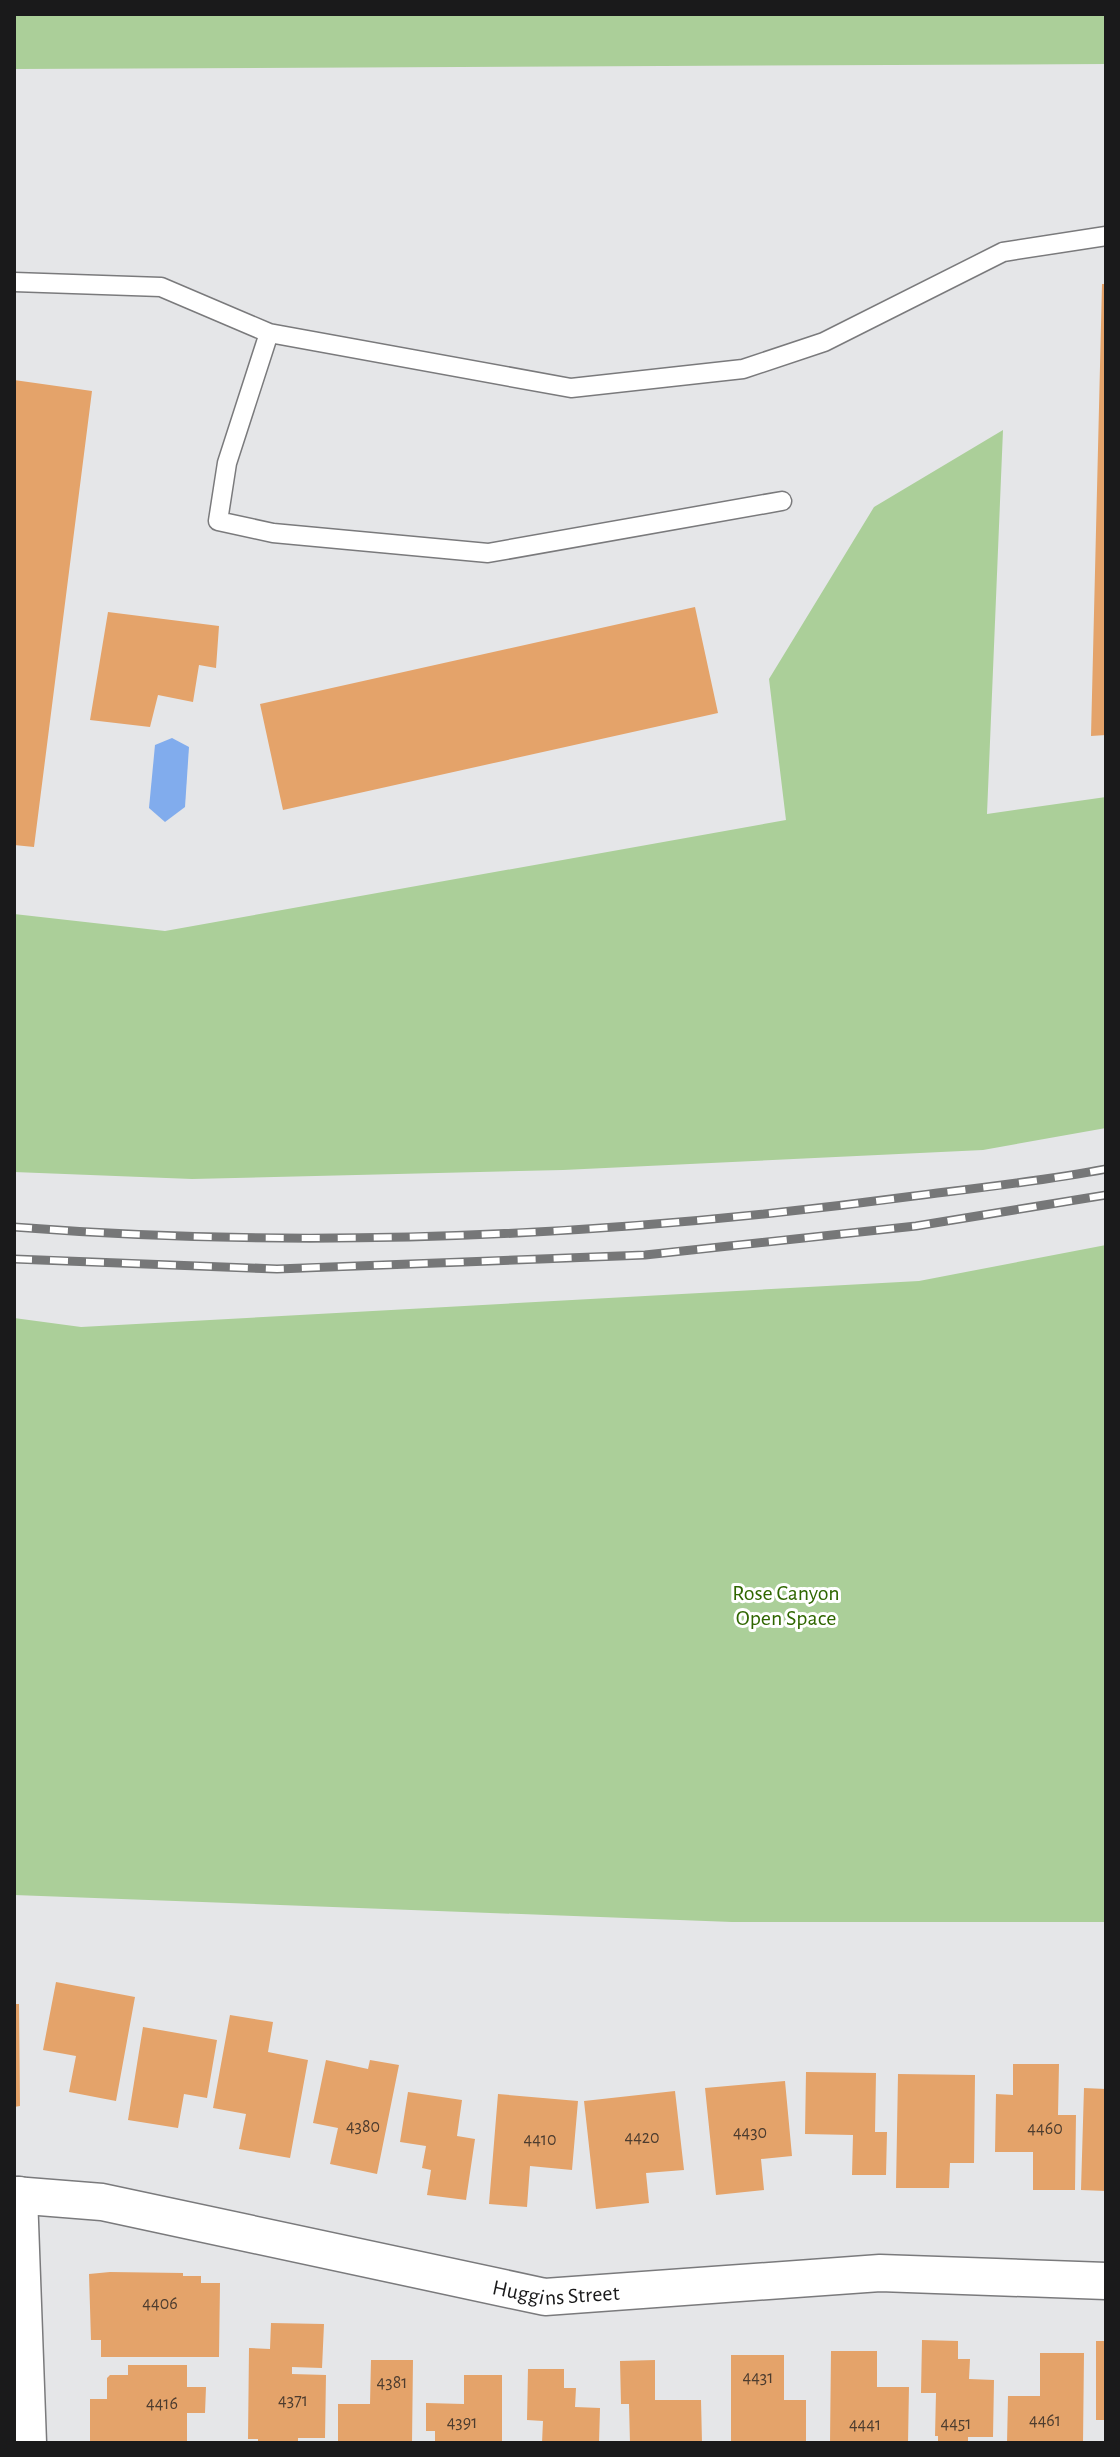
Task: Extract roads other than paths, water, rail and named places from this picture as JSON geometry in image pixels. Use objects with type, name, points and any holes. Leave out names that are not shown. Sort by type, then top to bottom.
[{"type":"street","name":"Huggins Street","points":[[17,2195],[102,2202],[545,2297],[880,2273],[1106,2281]]},
{"type":"street","points":[[17,2195],[28,2443]]},
{"type":"lane","points":[[14,282],[161,287],[269,333],[571,388],[743,369],[824,342],[1003,252],[1106,236]]},
{"type":"lane","points":[[269,333],[227,463],[218,521],[273,533],[488,553],[782,501]]},
{"type":"water","points":[[172,738],[189,747],[185,807],[165,822],[149,808],[155,745]]},
{"type":"railway","points":[[14,1227],[126,1234],[352,1238],[578,1229],[803,1210],[1106,1169]]},
{"type":"railway","points":[[14,1259],[277,1269],[645,1255],[916,1226],[1106,1195]]},
{"type":"park label","name":"Rose Canyon Open Space","points":[[786,1604]]}]
